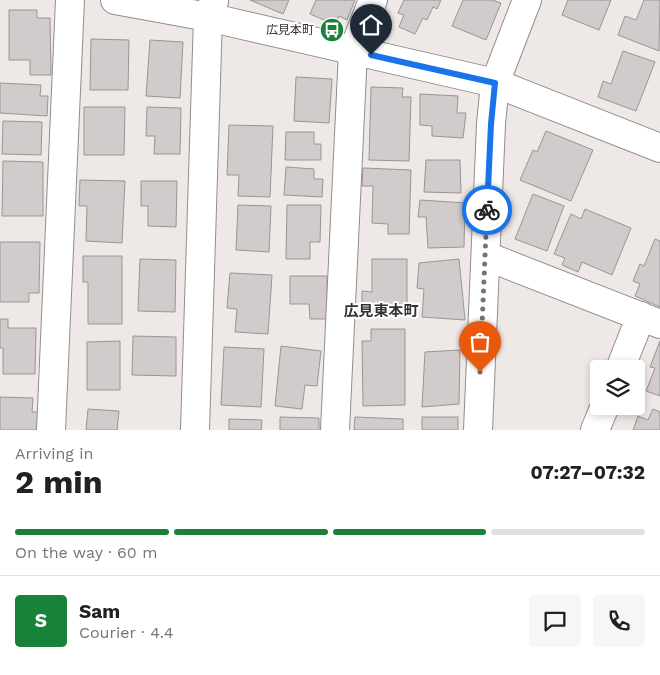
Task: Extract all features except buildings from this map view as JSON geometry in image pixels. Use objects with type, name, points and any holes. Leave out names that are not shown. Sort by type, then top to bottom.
[{"type":"street","points":[[52,430],[70,0]]},
{"type":"street","points":[[115,0],[211,8],[353,52],[495,83],[660,148]]},
{"type":"street","points":[[335,430],[353,52],[373,0]]},
{"type":"street","points":[[478,430],[491,124],[495,83],[526,0]]},
{"type":"street","points":[[195,430],[211,8]]},
{"type":"street","points":[[486,256],[650,320],[626,360]]},
{"type":"street","points":[[595,430],[601,415]]},
{"type":"way so far","points":[[480,372],[487,210]]},
{"type":"place","name":"広見本町","points":[[332,30]]},
{"type":"district","name":"広見東本町","points":[[381,311]]},
{"type":"route","points":[[371,55],[495,83],[487,210]]}]
